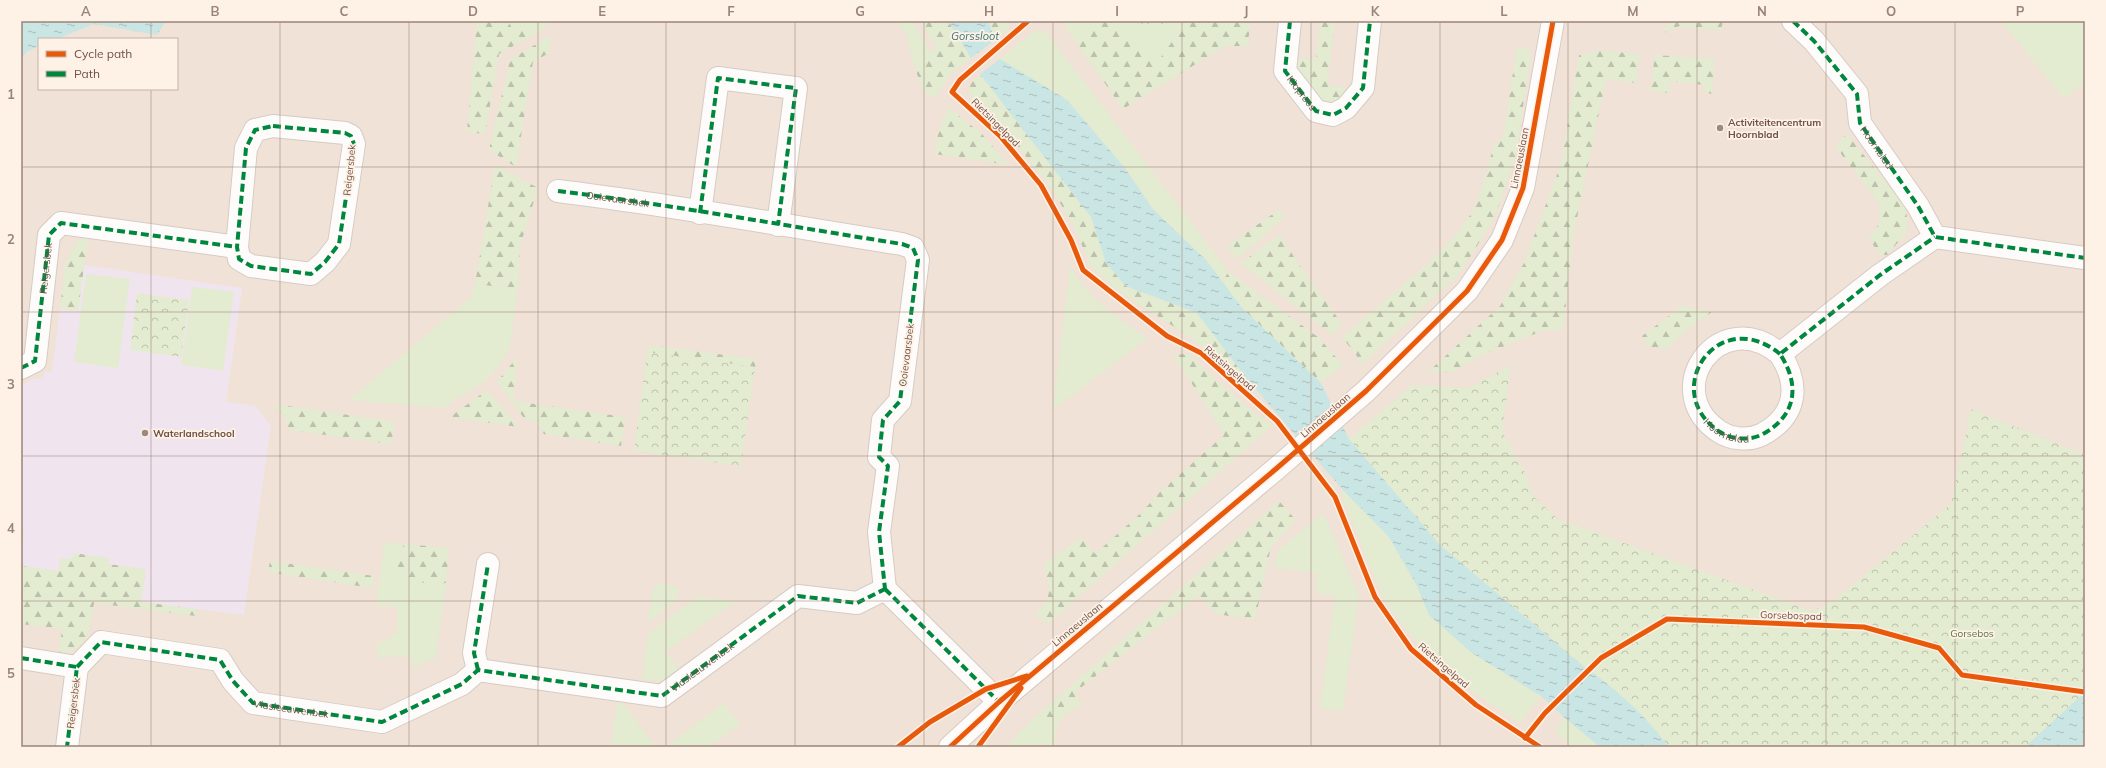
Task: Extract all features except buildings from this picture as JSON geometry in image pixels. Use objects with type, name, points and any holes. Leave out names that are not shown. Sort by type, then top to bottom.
[{"type":"street","name":"Klaproos","points":[[1290,21],[1285,71],[1316,111],[1333,116],[1346,108],[1364,88],[1370,21]]},
{"type":"street","name":"Linnaeuslaan","points":[[950,747],[999,702],[1277,468],[1366,391],[1467,291],[1502,240],[1523,188],[1553,21]]},
{"type":"street","name":"Hoornblad","points":[[1793,21],[1814,41],[1857,94],[1860,123],[1918,206],[1935,237]]},
{"type":"street","points":[[700,213],[718,78],[796,88],[778,225]]},
{"type":"street","name":"Reigersbek","points":[[273,126],[345,133],[351,136],[354,144],[339,244],[325,262],[311,274],[251,266],[239,259],[237,247],[246,148],[255,130],[273,126]]},
{"type":"street","name":"Ooievaarsbek","points":[[558,191],[657,203],[700,213],[902,244],[913,248],[918,260],[900,401],[883,420],[879,457],[888,466],[879,532],[885,589]]},
{"type":"street","name":"Reigersbek","points":[[21,368],[35,361],[49,236],[61,223],[237,247]]},
{"type":"street","points":[[1780,354],[1880,275],[1935,237],[2085,258]]},
{"type":"street","name":"Hoornblad","points":[[1737,338],[1753,339],[1768,344],[1780,354],[1790,369],[1793,385],[1792,402],[1784,417],[1772,429],[1758,436],[1741,438],[1725,434],[1710,425],[1699,412],[1694,396],[1694,380],[1699,365],[1709,352],[1722,343],[1737,338]]},
{"type":"street","points":[[478,670],[474,653],[488,564]]},
{"type":"street","points":[[885,589],[999,702]]},
{"type":"street","name":"Vlasleeuwenbek","points":[[77,667],[101,642],[220,660],[233,681],[253,703],[382,722],[462,684],[478,670],[662,696],[798,596],[858,603],[885,589]]},
{"type":"street","name":"Reigersbek","points":[[21,658],[77,667],[67,747]]},
{"type":"shaded area","points":[[21,21],[2085,21],[2085,747],[21,747]]},
{"type":"shaded area","name":"Waterlandschool","points":[[84,265],[242,288],[226,402],[256,406],[271,426],[244,615],[141,602],[146,569],[108,564],[109,558],[72,560],[58,571],[21,566],[24,528],[21,527],[21,386],[33,379],[43,379],[44,371],[52,372],[60,309],[78,311]]},
{"type":"green space","points":[[477,21],[508,21],[513,30],[540,31],[499,54],[485,134],[467,132]]},
{"type":"green space","points":[[508,21],[552,21],[540,31],[513,30]]},
{"type":"green space","points":[[896,21],[912,21],[931,52],[914,65],[909,48],[909,39]]},
{"type":"green space","points":[[919,21],[948,21],[971,58],[951,74],[935,98],[923,91],[914,65],[937,48]]},
{"type":"green space","points":[[988,21],[1009,21],[1009,28],[995,40]]},
{"type":"green space","points":[[1062,21],[1093,21],[1075,41]]},
{"type":"green space","points":[[1093,21],[1108,21],[1156,64],[1187,21],[1250,21],[1248,46],[1225,46],[1123,109],[1075,41]]},
{"type":"green space","points":[[1108,21],[1135,21],[1138,24],[1187,21],[1156,65]]},
{"type":"green space","points":[[1135,21],[1169,21],[1160,27],[1149,27]]},
{"type":"green space","points":[[1320,21],[1335,21],[1327,85],[1351,88],[1342,98],[1328,104],[1301,78],[1293,58],[1316,60]]},
{"type":"green space","points":[[1671,21],[1723,21],[1721,30],[1679,26],[1662,34]]},
{"type":"green space","points":[[2001,21],[2085,21],[2085,82],[2064,99]]},
{"type":"green space","points":[[1035,30],[1045,31],[1229,272],[1222,281],[1207,261],[1152,208],[1125,168],[1000,59]]},
{"type":"green space","points":[[551,35],[549,53],[533,62],[516,167],[489,150],[510,60]]},
{"type":"green space","points":[[1517,47],[1531,50],[1516,156],[1494,219],[1460,273],[1363,364],[1342,337],[1430,262],[1459,231],[1474,210],[1488,169],[1493,147],[1503,138]]},
{"type":"green space","points":[[1603,50],[1640,55],[1636,83],[1606,79],[1574,232],[1563,330],[1545,330],[1477,357],[1454,372],[1428,372],[1500,306],[1524,263],[1561,164],[1579,55]]},
{"type":"green space","points":[[1655,55],[1715,59],[1712,94],[1703,92],[1704,85],[1670,81],[1669,93],[1650,91]]},
{"type":"green space","points":[[980,74],[1091,217],[1106,263],[1126,286],[1197,313],[1247,379],[1240,378],[1196,341],[1119,291],[1091,267],[1073,224],[1046,180],[1004,131],[976,105],[968,91],[971,83]]},
{"type":"green space","points":[[948,107],[982,134],[1009,165],[934,154],[939,130]]},
{"type":"green space","points":[[1847,134],[1906,208],[1908,231],[1887,255],[1880,255],[1869,239],[1880,222],[1878,202],[1835,146]]},
{"type":"green space","points":[[495,165],[538,188],[520,246],[518,289],[475,284]]},
{"type":"green space","points":[[1280,209],[1284,218],[1237,259],[1227,246]]},
{"type":"green space","points":[[1280,234],[1294,257],[1342,324],[1332,335],[1241,263]]},
{"type":"green space","points":[[88,239],[78,311],[60,309],[66,260],[78,240]]},
{"type":"green space","points":[[1070,266],[1086,289],[1104,307],[1148,338],[1053,410]]},
{"type":"green space","points":[[1229,272],[1318,337],[1343,365],[1321,383],[1242,308],[1222,281]]},
{"type":"green space","points":[[86,274],[130,279],[118,368],[74,362]]},
{"type":"green space","points":[[475,284],[518,289],[509,351],[488,379],[443,408],[349,400],[471,297]]},
{"type":"green space","points":[[192,287],[234,292],[223,371],[181,365]]},
{"type":"green space","points":[[137,293],[189,300],[181,357],[130,350]]},
{"type":"green space","points":[[1682,306],[1712,312],[1687,329],[1667,350],[1649,346],[1642,336]]},
{"type":"green space","points":[[649,345],[756,359],[755,367],[647,352]]},
{"type":"green space","points":[[647,352],[755,367],[741,466],[634,451]]},
{"type":"green space","points":[[1188,354],[1250,410],[1273,425],[1048,624],[1035,614],[1045,603],[1049,592],[1048,580],[1043,566],[1061,551],[1082,538],[1095,554],[1141,513],[1160,492],[1224,435],[1189,379],[1171,355]]},
{"type":"green space","points":[[518,356],[513,401],[625,417],[621,446],[544,434],[537,423],[524,418],[497,382]]},
{"type":"green space","name":"Gorsebos","points":[[1511,365],[1502,431],[1524,471],[1533,496],[1558,519],[1812,611],[1832,602],[1951,504],[1971,409],[2085,455],[2085,747],[1669,747],[1640,713],[1618,693],[1582,665],[1440,545],[1349,439],[1412,385],[1468,388]]},
{"type":"green space","points":[[487,390],[519,427],[450,417]]},
{"type":"green space","points":[[274,404],[395,422],[391,444],[289,430],[286,419]]},
{"type":"green space","points":[[1342,489],[1390,537],[1417,586],[1429,615],[1472,653],[1541,696],[1520,723],[1461,684],[1434,663],[1401,623],[1384,600],[1341,494]]},
{"type":"green space","points":[[1279,501],[1296,520],[1271,547],[1255,620],[1216,614],[1198,596],[1074,693],[1082,703],[1058,721],[1032,720]]},
{"type":"green space","points":[[1323,513],[1359,594],[1343,711],[1320,708],[1335,596],[1315,593],[1317,573],[1274,568],[1278,550]]},
{"type":"green space","points":[[384,542],[404,544],[397,563],[401,577],[432,585],[446,583],[436,657],[413,668],[412,659],[399,655],[378,659],[377,642],[384,642],[397,632],[398,607],[376,605]]},
{"type":"green space","points":[[404,544],[449,548],[446,583],[432,585],[401,577],[397,563]]},
{"type":"green space","points":[[73,553],[109,558],[108,564],[146,569],[141,602],[198,609],[196,616],[94,603],[89,629],[83,642],[69,651],[59,653],[62,629],[21,624],[21,566],[58,571],[60,558],[72,559]]},
{"type":"green space","points":[[270,561],[374,576],[372,588],[268,572]]},
{"type":"green space","points":[[661,583],[678,588],[677,600],[648,623],[652,589]]},
{"type":"green space","points":[[698,596],[736,601],[666,652],[680,671],[666,681],[642,679],[648,634]]},
{"type":"green space","points":[[617,702],[623,703],[656,747],[611,747]]},
{"type":"green space","points":[[723,703],[741,724],[709,747],[666,747]]},
{"type":"green space","points":[[1565,718],[1600,747],[1572,747],[1555,731]]},
{"type":"green space","points":[[1032,720],[1058,721],[1054,747],[1006,747]]},
{"type":"water","points":[[21,21],[166,21],[157,35],[94,24],[59,38],[38,38],[38,46],[28,51],[21,58]]},
{"type":"water","name":"Gorssloot","points":[[948,21],[988,21],[995,40],[971,58]]},
{"type":"water","points":[[1000,59],[1067,100],[1125,168],[1152,208],[1207,261],[1242,308],[1321,383],[1349,439],[1440,545],[1582,665],[1618,693],[1640,713],[1669,747],[1600,747],[1541,696],[1472,653],[1429,615],[1417,586],[1389,537],[1342,489],[1247,379],[1197,313],[1126,286],[1106,263],[1091,217],[980,74]]},
{"type":"water","points":[[2085,692],[2085,747],[2025,747]]},
{"type":"marked path","points":[[1290,21],[1285,71],[1316,111],[1333,115],[1346,108],[1363,88],[1370,21]]},
{"type":"marked path","points":[[1793,21],[1814,41],[1857,94],[1860,123],[1918,206],[1935,237],[2085,258]]},
{"type":"marked path","points":[[700,213],[718,78],[796,88],[778,225]]},
{"type":"marked path","points":[[273,126],[345,133],[351,136],[354,144],[339,244],[325,262],[311,274],[251,266],[239,259],[237,247],[246,148],[255,130],[273,126]]},
{"type":"marked path","points":[[558,191],[730,216],[902,244],[913,248],[918,260],[900,401],[883,420],[879,457],[888,466],[879,532],[885,589]]},
{"type":"marked path","points":[[21,368],[35,361],[49,235],[61,223],[237,247]]},
{"type":"marked path","points":[[1780,354],[1757,341],[1736,339],[1717,346],[1704,359],[1695,376],[1694,396],[1702,415],[1720,432],[1734,438],[1745,439],[1756,437],[1773,428],[1782,419],[1792,400],[1791,378],[1787,366],[1780,354],[1880,275],[1935,237]]},
{"type":"marked path","points":[[478,670],[474,653],[488,564]]},
{"type":"marked path","points":[[885,589],[999,702]]},
{"type":"marked path","points":[[77,667],[101,642],[220,660],[233,681],[253,703],[382,722],[462,684],[478,670],[662,696],[798,596],[857,603],[885,589]]},
{"type":"marked path","points":[[21,658],[77,667],[67,747]]},
{"type":"cycle path","name":"Rietsingelpad","points":[[1028,21],[960,80],[952,92],[1000,136],[1041,185],[1071,240],[1083,270],[1167,336],[1201,353],[1277,421],[1335,497],[1375,597],[1411,649],[1476,705],[1540,747]]},
{"type":"cycle path","points":[[950,747],[999,702],[1277,468],[1366,391],[1467,291],[1502,240],[1523,188],[1553,21]]},
{"type":"cycle path","name":"Gorsebospad","points":[[1525,738],[1545,713],[1601,658],[1667,619],[1864,627],[1939,648],[1962,675],[2085,692]]},
{"type":"cycle path","points":[[898,747],[930,722],[986,689],[1027,676]]},
{"type":"cycle path","points":[[978,747],[1021,688]]},
{"type":"place","name":"Activiteitencentrum Hoornblad","points":[[1720,128]]},
{"type":"place","name":"Waterlandschool","points":[[145,433]]}]
